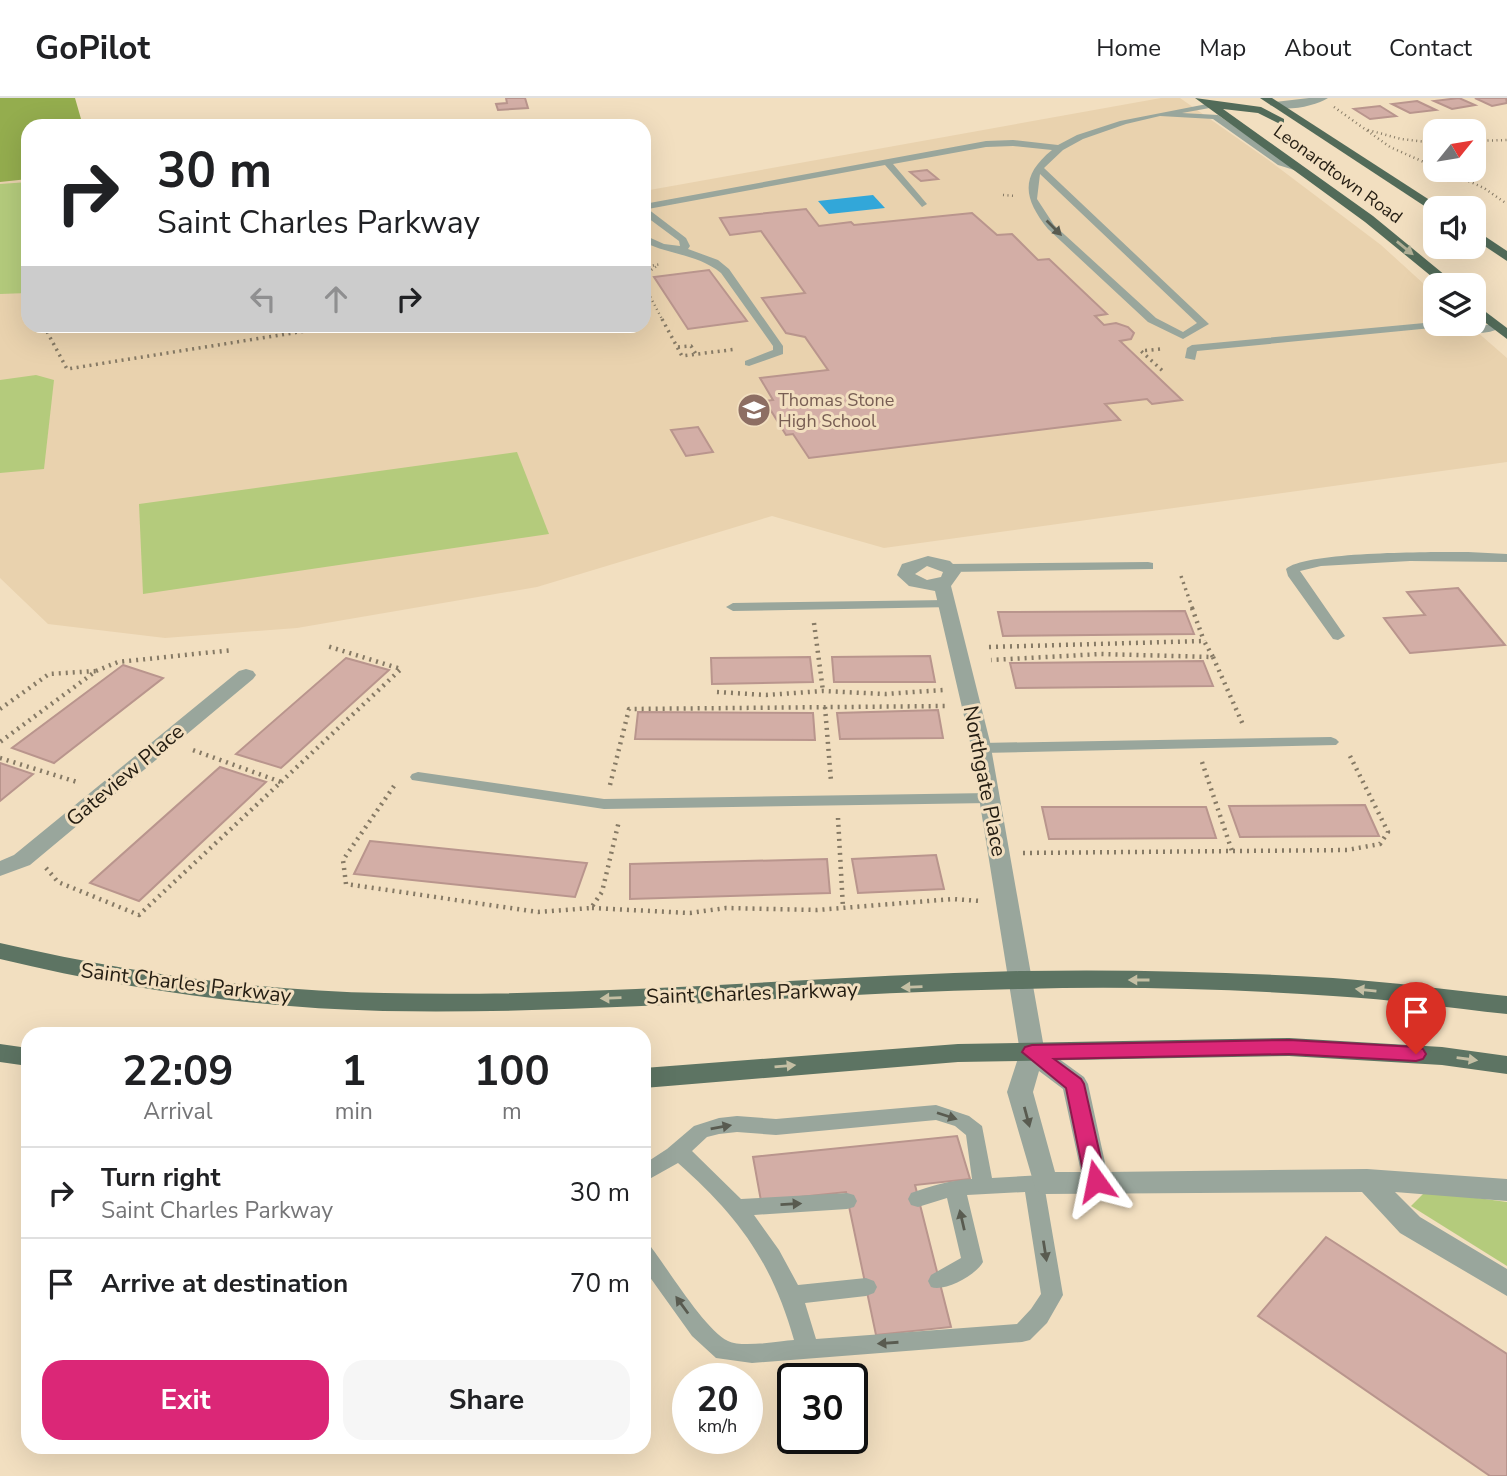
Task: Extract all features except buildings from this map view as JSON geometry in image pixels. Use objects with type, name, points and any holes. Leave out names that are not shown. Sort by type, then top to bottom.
[{"type":"highway","name":"Leonardtown Road","points":[[1200,98],[1214,102],[1369,219],[1435,273]]},
{"type":"highway","points":[[1214,102],[1270,102]]},
{"type":"highway","points":[[1214,102],[1265,111],[1352,165],[1386,176]]},
{"type":"highway","name":"Leonardtown Road","points":[[1270,102],[1423,200]]},
{"type":"highway","points":[[1486,242],[1507,257]]},
{"type":"highway","points":[[1486,320],[1502,331]]},
{"type":"main road","name":"Saint Charles Parkway","points":[[0,951],[88,972],[173,984],[281,996],[379,1002],[472,1003],[1021,980],[1147,980],[1335,987],[1507,1005]]},
{"type":"main road","points":[[651,1077],[919,1056],[1289,1047],[1442,1056],[1507,1065]]},
{"type":"main road","points":[[0,1053],[21,1056]]},
{"type":"street","points":[[1270,102],[1328,102]]},
{"type":"street","name":"Northgate Place","points":[[946,586],[981,748],[1032,1052]]},
{"type":"street","name":"Gateview Place","points":[[0,869],[22,860],[246,675]]},
{"type":"street","points":[[1096,1181],[1075,1084],[1032,1052],[1020,1092],[1040,1183],[1367,1180],[1507,1190]]},
{"type":"street","points":[[1367,1180],[1410,1225],[1507,1284]]},
{"type":"lane","points":[[1039,168],[1204,324],[1183,336],[1152,320],[1051,227],[1038,211],[1032,195],[1039,168],[1060,148],[1107,127],[1214,102]]},
{"type":"lane","points":[[1160,114],[1215,117],[1281,163],[1304,172]]},
{"type":"lane","points":[[651,208],[986,144],[1013,143],[1060,148]]},
{"type":"lane","points":[[887,162],[922,204]]},
{"type":"lane","points":[[651,214],[683,240],[685,246],[682,250]]},
{"type":"lane","points":[[651,242],[714,262],[725,271],[778,346],[779,352],[749,363]]},
{"type":"lane","points":[[1191,358],[1192,348],[1423,326]]},
{"type":"lane","points":[[1338,636],[1295,576],[1293,569],[1314,564],[1402,558],[1472,555],[1507,558]]},
{"type":"lane","points":[[733,607],[812,606],[946,586],[1148,566]]},
{"type":"lane","points":[[981,748],[1331,742]]},
{"type":"lane","points":[[418,777],[604,804],[989,799]]},
{"type":"lane","points":[[651,1169],[701,1131],[719,1126],[776,1127],[936,1112],[961,1121],[975,1131],[983,1186]]},
{"type":"lane","points":[[678,1151],[712,1179],[774,1259],[792,1295],[808,1349]]},
{"type":"lane","points":[[651,1263],[699,1329],[724,1351],[752,1353],[1022,1333],[1040,1316],[1052,1295],[1040,1183],[955,1188],[918,1199]]},
{"type":"lane","points":[[939,1281],[972,1262],[955,1188]]},
{"type":"lane","points":[[735,1208],[847,1201]]},
{"type":"lane","points":[[792,1295],[866,1287]]},
{"type":"path","points":[[1328,102],[1390,147],[1423,162]]},
{"type":"path","points":[[1363,129],[1423,142]]},
{"type":"path","points":[[1486,141],[1507,140]]},
{"type":"path","points":[[1472,182],[1507,204]]},
{"type":"path","points":[[651,270],[658,266]]},
{"type":"path","points":[[651,298],[682,356],[737,349]]},
{"type":"path","points":[[48,333],[67,369],[293,333]]},
{"type":"path","points":[[678,347],[691,346],[696,354]]},
{"type":"path","points":[[1160,349],[1141,351],[1165,373]]},
{"type":"path","points":[[1181,576],[1204,640],[1252,743]]},
{"type":"path","points":[[812,606],[823,691]]},
{"type":"path","points":[[989,646],[1204,640]]},
{"type":"path","points":[[32,852],[58,882],[139,915],[401,669],[327,646]]},
{"type":"path","points":[[0,743],[96,671],[118,662],[233,650]]},
{"type":"path","points":[[991,660],[1093,654],[1140,654],[1184,659],[1213,657]]},
{"type":"path","points":[[0,709],[50,674],[96,671]]},
{"type":"path","points":[[717,692],[766,695],[823,691],[885,694],[948,689]]},
{"type":"path","points":[[608,792],[629,709],[952,706]]},
{"type":"path","points":[[825,708],[832,792]]},
{"type":"path","points":[[167,740],[281,782]]},
{"type":"path","points":[[1197,744],[1232,851]]},
{"type":"path","points":[[1032,853],[1347,850],[1380,844],[1388,832],[1350,756]]},
{"type":"path","points":[[0,758],[77,782]]},
{"type":"path","points":[[394,786],[343,860],[345,884],[538,912],[591,908],[690,913],[726,908],[817,910],[954,899],[1007,903]]},
{"type":"path","points":[[837,813],[842,908]]},
{"type":"path","points":[[591,908],[602,892],[620,818]]},
{"type":"shaded area","name":"Thomas Stone High School","points":[[1161,98],[1180,98],[1267,159],[1381,245],[1423,283],[1423,336],[1482,336],[1507,358],[1507,462],[884,548],[772,516],[537,587],[297,628],[165,638],[48,624],[0,578],[0,180],[21,178],[21,333],[651,333],[651,190]]},
{"type":"green space","points":[[0,98],[75,98],[81,119],[21,119],[21,180],[0,182]]},
{"type":"green space","points":[[21,182],[21,293],[0,294],[0,184]]},
{"type":"green space","points":[[36,375],[54,380],[44,469],[0,473],[0,380]]},
{"type":"green space","points":[[517,452],[549,534],[143,594],[139,504]]},
{"type":"green space","points":[[1426,1191],[1507,1202],[1507,1266],[1411,1206]]},
{"type":"water","points":[[873,195],[885,208],[829,214],[818,201]]},
{"type":"place","name":"Thomas Stone High School","points":[[754,410]]},
{"type":"route","points":[[1096,1181],[1075,1084],[1032,1052],[1289,1047],[1416,1054]]}]
